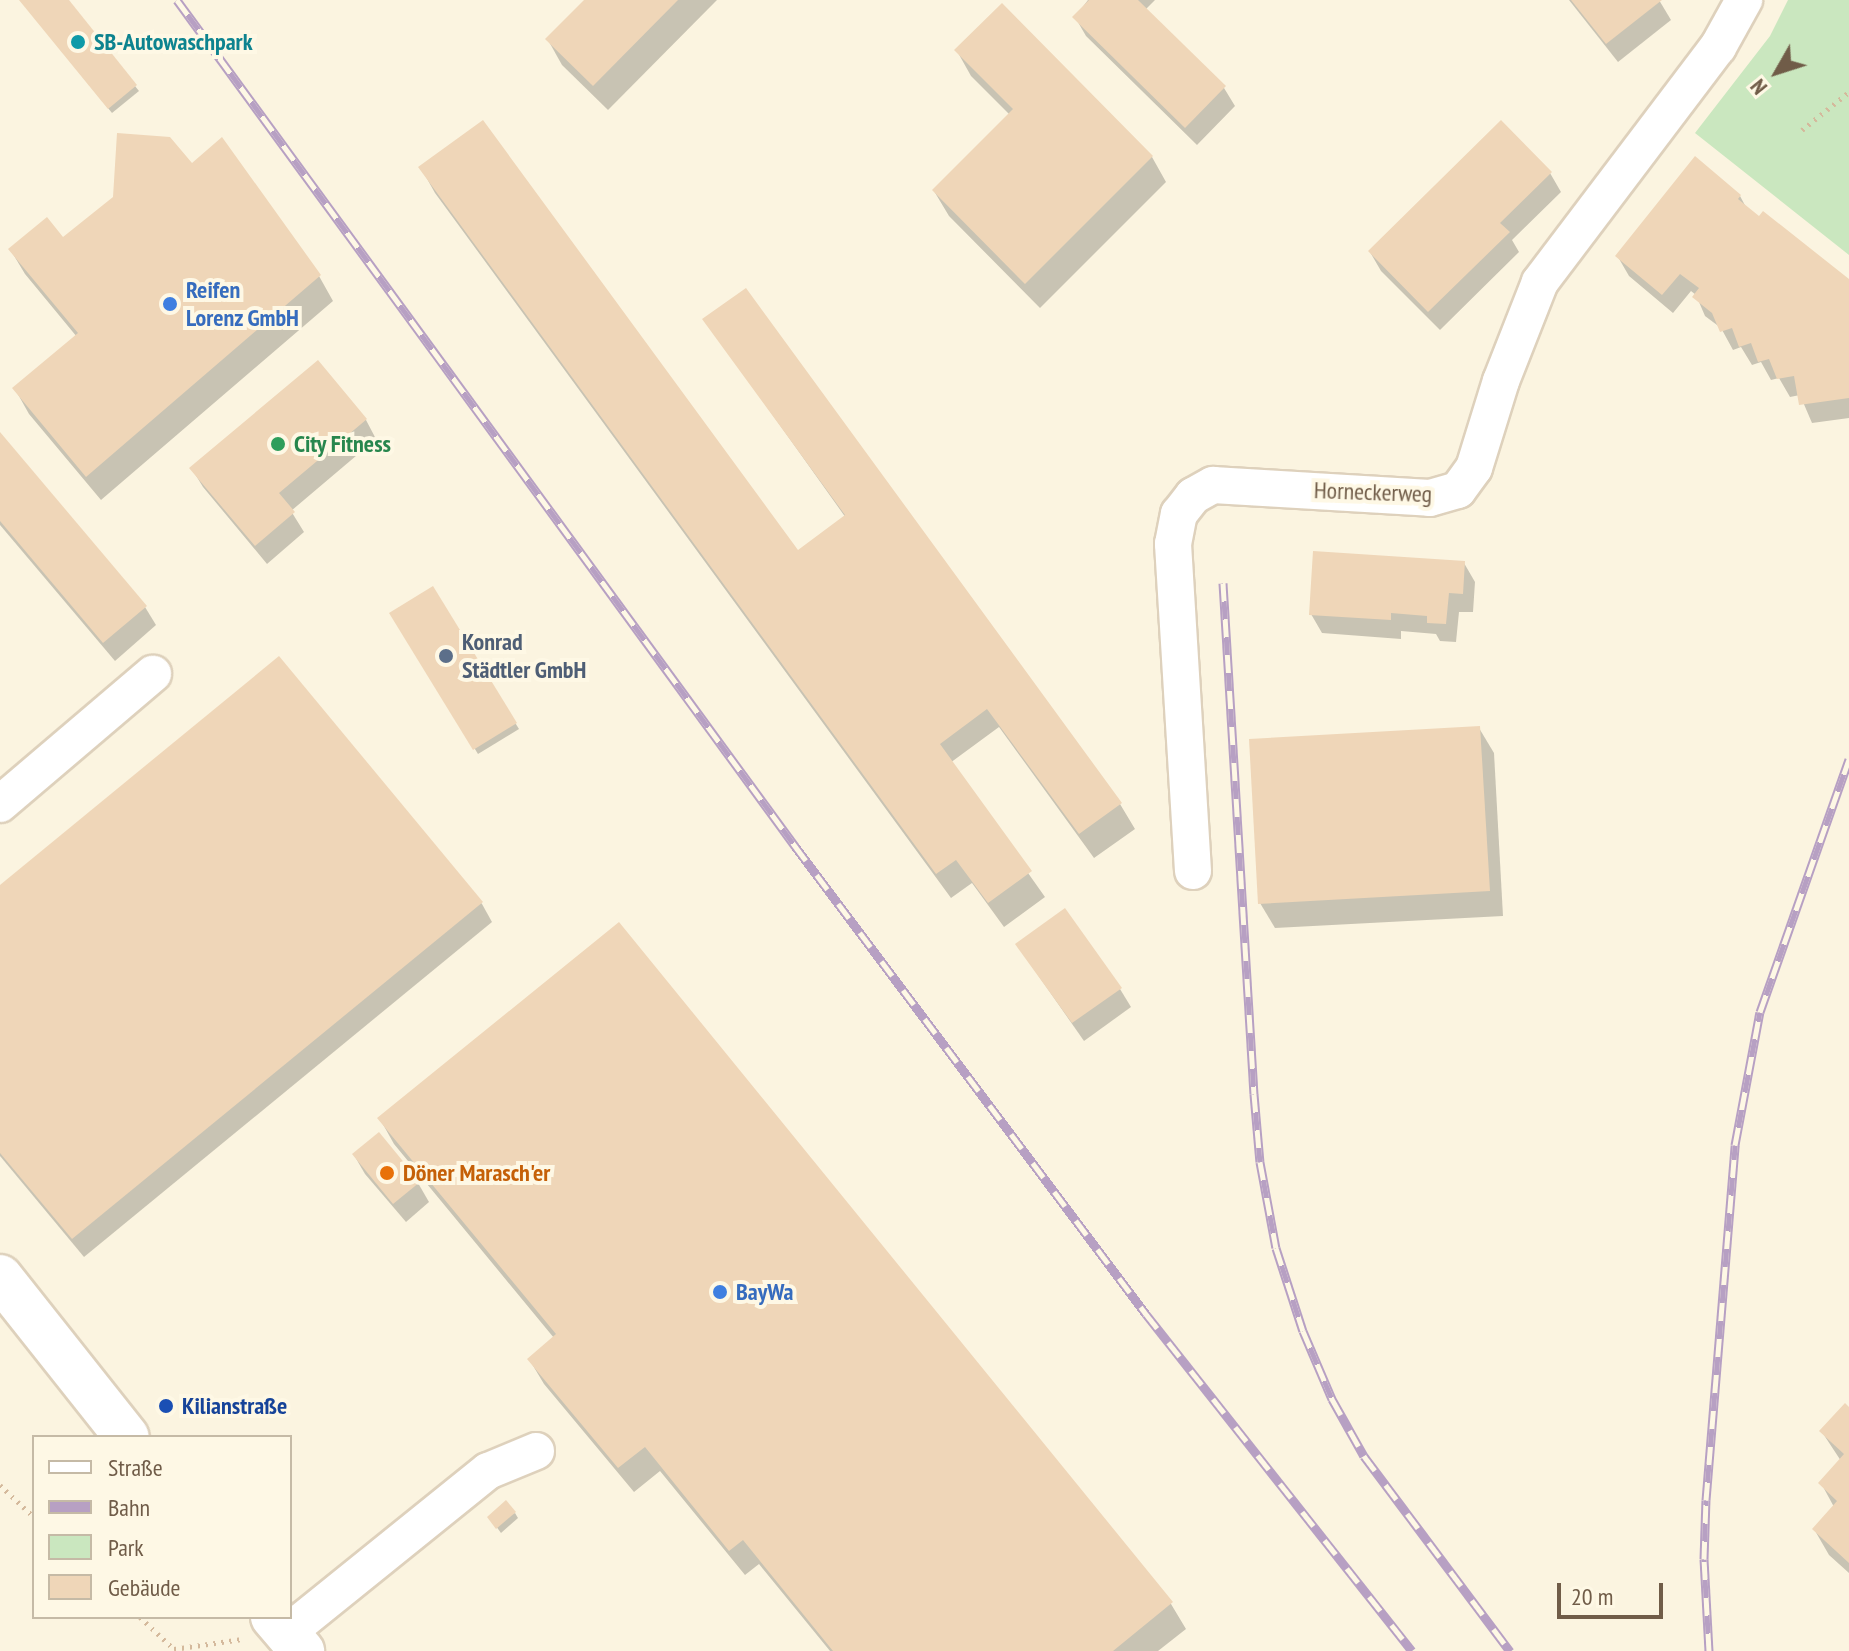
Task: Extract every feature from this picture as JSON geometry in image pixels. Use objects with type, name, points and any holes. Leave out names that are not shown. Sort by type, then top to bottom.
[{"type":"main road","points":[[0,1277],[125,1435]]},
{"type":"street","name":"Horneckerweg","points":[[1193,871],[1173,544],[1179,514],[1193,496],[1213,485],[1430,498],[1458,490],[1474,468],[1501,381],[1540,282],[1718,47],[1744,0]]},
{"type":"street","points":[[0,804],[153,674]]},
{"type":"street","points":[[288,1634],[488,1471],[536,1451]]},
{"type":"path","points":[[1802,130],[1849,92]]},
{"type":"path","points":[[0,1485],[32,1515]]},
{"type":"path","points":[[142,1619],[174,1649],[288,1634]]},
{"type":"green space","points":[[1788,0],[1849,0],[1849,255],[1695,133],[1770,36]]},
{"type":"building","name":"SB-Autowaschpark","points":[[19,0],[69,0],[137,85],[108,109]]},
{"type":"building","points":[[584,0],[678,0],[593,86],[545,39]]},
{"type":"building","points":[[1089,0],[1138,0],[1226,86],[1185,128],[1072,17]]},
{"type":"building","points":[[1571,0],[1662,0],[1606,44]]},
{"type":"building","points":[[1002,3],[1153,156],[1025,284],[932,190],[1013,109],[954,50]]},
{"type":"building","points":[[483,120],[798,550],[845,515],[702,319],[746,288],[1122,803],[1079,834],[987,709],[940,744],[1032,871],[988,903],[956,860],[936,874],[418,167]]},
{"type":"building","points":[[1501,120],[1552,172],[1500,223],[1510,232],[1428,312],[1368,251]]},
{"type":"building","name":"Reifen Lorenz GmbH","points":[[117,133],[170,137],[192,163],[222,137],[321,275],[86,477],[12,388],[78,333],[8,249],[47,217],[63,237],[113,197]]},
{"type":"building","points":[[1695,156],[1741,195],[1738,199],[1759,216],[1763,211],[1849,279],[1849,398],[1799,405],[1794,376],[1777,379],[1769,359],[1758,362],[1751,343],[1739,347],[1732,328],[1720,332],[1712,313],[1692,297],[1699,288],[1680,274],[1662,295],[1615,256]]},
{"type":"building","name":"City Fitness","points":[[318,360],[367,419],[279,493],[295,512],[255,546],[189,468]]},
{"type":"building","points":[[0,432],[147,606],[103,643],[0,521]]},
{"type":"building","points":[[1313,551],[1465,561],[1463,594],[1449,593],[1446,624],[1427,623],[1427,616],[1391,613],[1391,620],[1309,615]]},
{"type":"building","name":"Konrad Städtler GmbH","points":[[433,586],[517,723],[473,750],[389,613]]},
{"type":"building","points":[[279,656],[483,902],[72,1239],[0,1153],[0,885]]},
{"type":"building","points":[[1480,726],[1490,891],[1258,904],[1249,739]]},
{"type":"building","points":[[1065,908],[1122,988],[1072,1023],[1015,944]]},
{"type":"building","name":"BayWa","points":[[619,922],[1173,1602],[1113,1651],[833,1651],[743,1540],[729,1551],[645,1447],[618,1468],[527,1359],[556,1334],[377,1118]]},
{"type":"building","points":[[379,1132],[420,1182],[393,1204],[352,1154]]},
{"type":"building","points":[[1845,1403],[1849,1407],[1849,1563],[1812,1529],[1837,1501],[1818,1483],[1844,1454],[1819,1431]]},
{"type":"building","points":[[506,1500],[516,1512],[496,1529],[487,1517]]},
{"type":"railway","points":[[177,0],[795,846],[1146,1314],[1412,1651]]},
{"type":"railway","points":[[1223,583],[1254,1094],[1260,1162],[1276,1248],[1303,1331],[1332,1399],[1364,1456],[1510,1651]]},
{"type":"railway","points":[[1709,1651],[1704,1559],[1706,1500],[1735,1145],[1760,1012],[1849,759]]},
{"type":"place","name":"SB-Autowaschpark","points":[[78,42]]},
{"type":"place","name":"Reifen Lorenz GmbH","points":[[170,304]]},
{"type":"place","name":"City Fitness","points":[[278,444]]},
{"type":"place","name":"Konrad Städtler GmbH","points":[[446,656]]},
{"type":"place","name":"Döner Marasch'er","points":[[387,1173]]},
{"type":"place","name":"BayWa","points":[[720,1292]]},
{"type":"place","name":"Kilianstraße","points":[[166,1406]]}]
